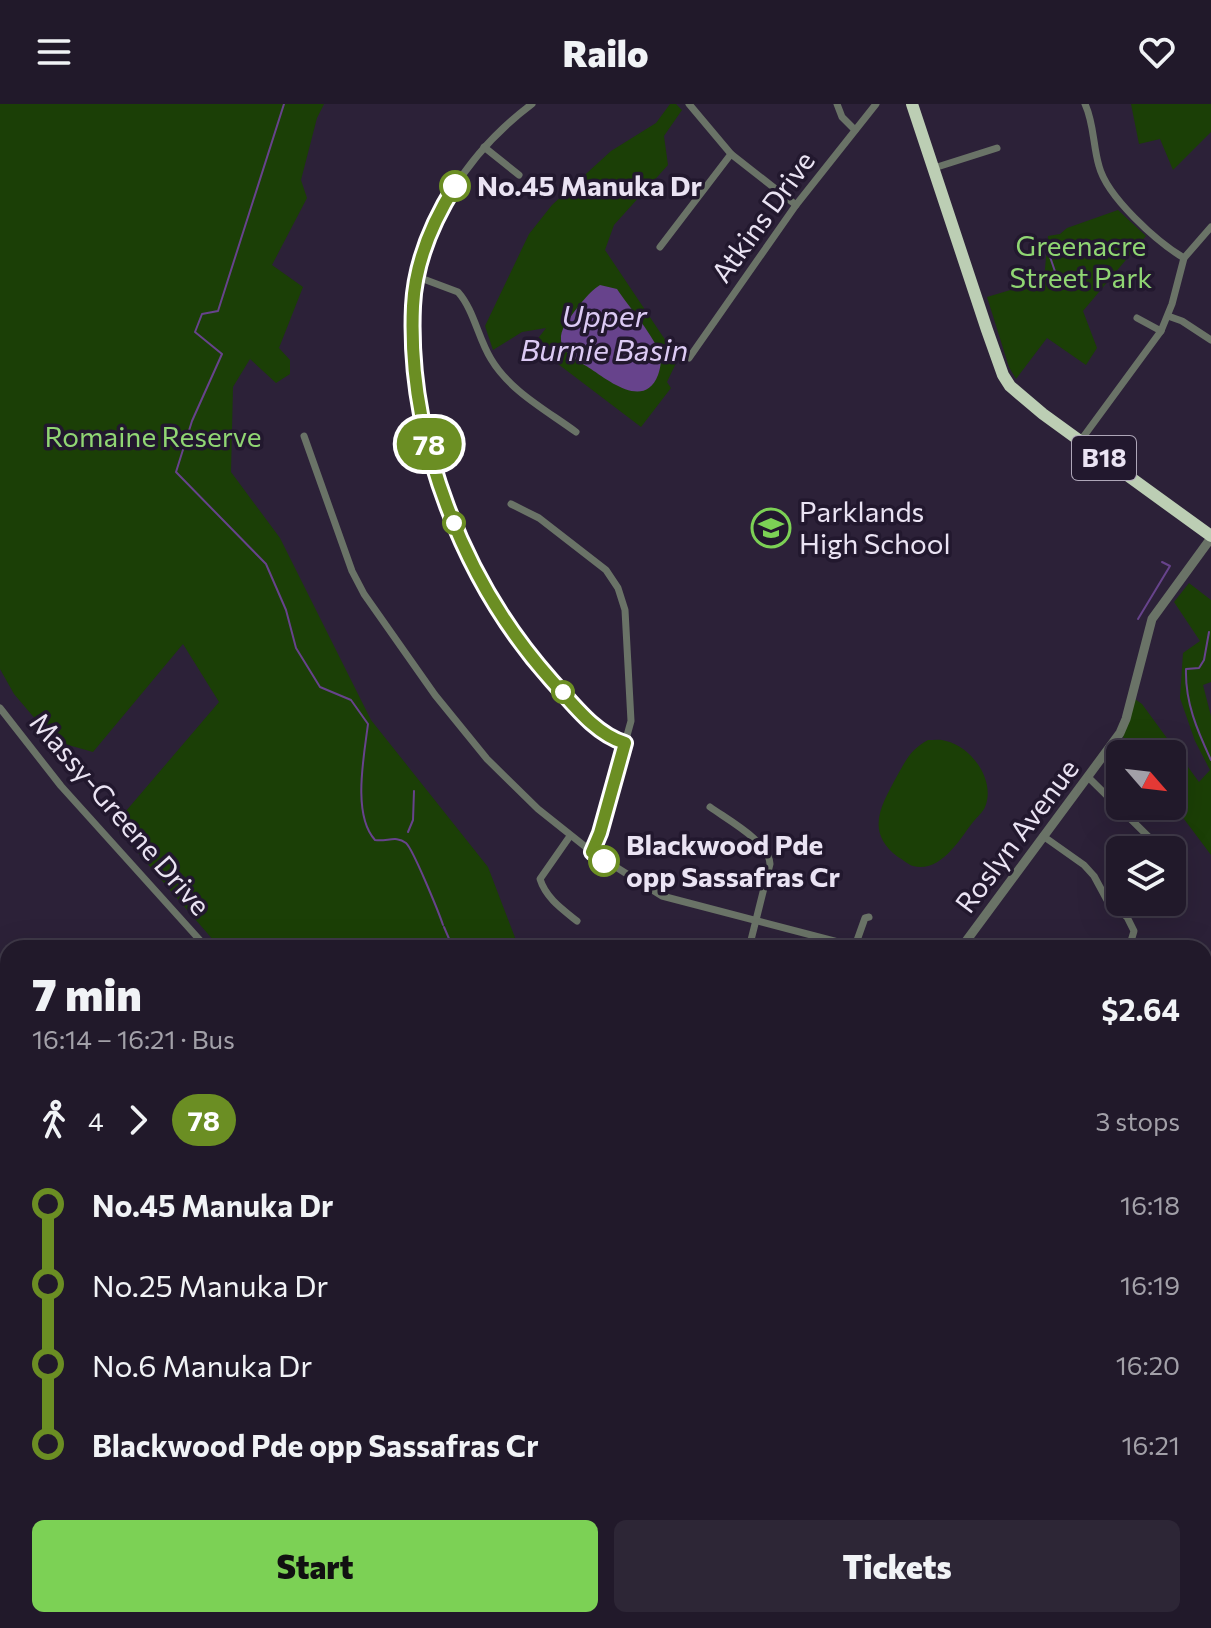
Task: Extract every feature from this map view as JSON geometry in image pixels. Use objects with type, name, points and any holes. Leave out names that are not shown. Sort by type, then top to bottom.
[{"type":"highway","name":"B18","points":[[912,104],[1003,375],[1010,386],[1211,537]]},
{"type":"street","points":[[532,104],[484,147],[446,200],[425,248],[413,318],[421,407],[444,496],[460,539],[486,591],[533,659],[606,736],[625,743]]},
{"type":"street","points":[[689,104],[731,154],[796,205]]},
{"type":"street","points":[[837,104],[842,117],[855,130]]},
{"type":"street","name":"Atkins Drive","points":[[689,358],[796,205],[876,104]]},
{"type":"street","points":[[1085,104],[1099,168],[1107,185],[1171,251],[1184,258]]},
{"type":"street","points":[[484,147],[519,175]]},
{"type":"street","points":[[934,168],[997,148]]},
{"type":"street","points":[[660,247],[731,154]]},
{"type":"street","points":[[1081,440],[1161,331],[1184,258],[1211,227]]},
{"type":"street","points":[[418,277],[458,292],[502,375],[576,432]]},
{"type":"street","points":[[1168,316],[1182,321],[1211,340]]},
{"type":"street","points":[[1137,318],[1161,331]]},
{"type":"street","points":[[304,436],[352,571],[377,615],[472,741],[511,783],[570,836],[634,881],[662,896],[829,940]]},
{"type":"street","points":[[511,504],[539,518],[606,570],[618,588],[625,610],[631,721],[592,852]]},
{"type":"street","name":"Roslyn Avenue","points":[[967,940],[1120,733],[1152,619],[1211,537]]},
{"type":"street","name":"Massy-Greene Drive","points":[[0,708],[61,786],[200,940]]},
{"type":"street","points":[[1088,777],[1148,836]]},
{"type":"street","points":[[710,807],[770,854],[751,940]]},
{"type":"street","points":[[570,836],[540,879],[552,901],[577,921]]},
{"type":"street","points":[[1043,836],[1084,865],[1094,876],[1107,900],[1127,917],[1134,931],[1131,940]]},
{"type":"street","points":[[859,940],[862,921],[869,917]]},
{"type":"green space","name":"Romaine Reserve","points":[[0,104],[324,104],[317,118],[301,180],[307,198],[272,265],[303,287],[279,348],[290,360],[290,374],[276,383],[250,359],[233,387],[231,472],[280,538],[371,720],[488,867],[516,940],[213,940],[114,825],[219,702],[183,644],[93,752],[54,741],[14,694],[0,669]]},
{"type":"green space","points":[[670,104],[676,104],[682,110],[664,136],[668,165],[614,225],[605,250],[678,359],[667,382],[671,388],[641,427],[533,345],[546,328],[522,332],[493,350],[485,326],[529,234],[552,205],[611,151],[656,123]]},
{"type":"green space","points":[[1131,104],[1211,104],[1211,132],[1173,170],[1160,139],[1139,144]]},
{"type":"green space","name":"Greenacre Street Park","points":[[1118,210],[1146,236],[1083,311],[1097,348],[1086,365],[1047,338],[1016,379],[1009,367],[987,297],[1044,280],[1048,236]]},
{"type":"green space","points":[[1189,583],[1211,600],[1211,682],[1203,685],[1211,716],[1211,855],[1185,820],[1186,764],[1199,782],[1210,770],[1195,741],[1180,698],[1183,653],[1200,641],[1174,602]]},
{"type":"green space","points":[[1132,697],[1142,704],[1168,740],[1125,740],[1120,733]]},
{"type":"green space","points":[[928,740],[942,740],[965,750],[984,776],[988,797],[983,811],[948,853],[941,860],[923,867],[913,866],[888,847],[881,838],[879,818],[886,797],[906,760]]},
{"type":"water","name":"Upper Burnie Basin","points":[[600,285],[617,289],[659,351],[661,363],[658,375],[645,390],[627,390],[617,386],[573,357],[562,345],[565,325],[586,297]]},
{"type":"waterway","points":[[284,104],[218,311],[202,314],[195,332],[222,354],[192,421],[176,472],[266,564],[286,610],[296,648],[320,687],[351,700],[368,724],[361,785],[368,829],[375,840],[395,839],[406,843],[420,868],[443,925]]},
{"type":"waterway","points":[[1049,254],[1059,283]]},
{"type":"waterway","points":[[1138,619],[1170,566],[1162,562]]},
{"type":"waterway","points":[[1209,632],[1204,660],[1199,668],[1186,669],[1186,681],[1197,727],[1211,760]]},
{"type":"waterway","points":[[408,832],[413,820],[414,791]]},
{"type":"waterway","points":[[444,927],[450,940]]},
{"type":"bus line","name":"78","points":[[455,186],[425,248],[413,304],[421,407],[426,431],[460,539],[486,591],[533,659],[568,698],[606,736],[625,743],[592,852],[604,861]]},
{"type":"place","name":"No.45 Manuka Dr","points":[[455,186]]},
{"type":"place","name":"Parklands High School","points":[[771,528]]},
{"type":"place","name":"Blackwood Pde opp Sassafras Cr","points":[[604,861]]}]
